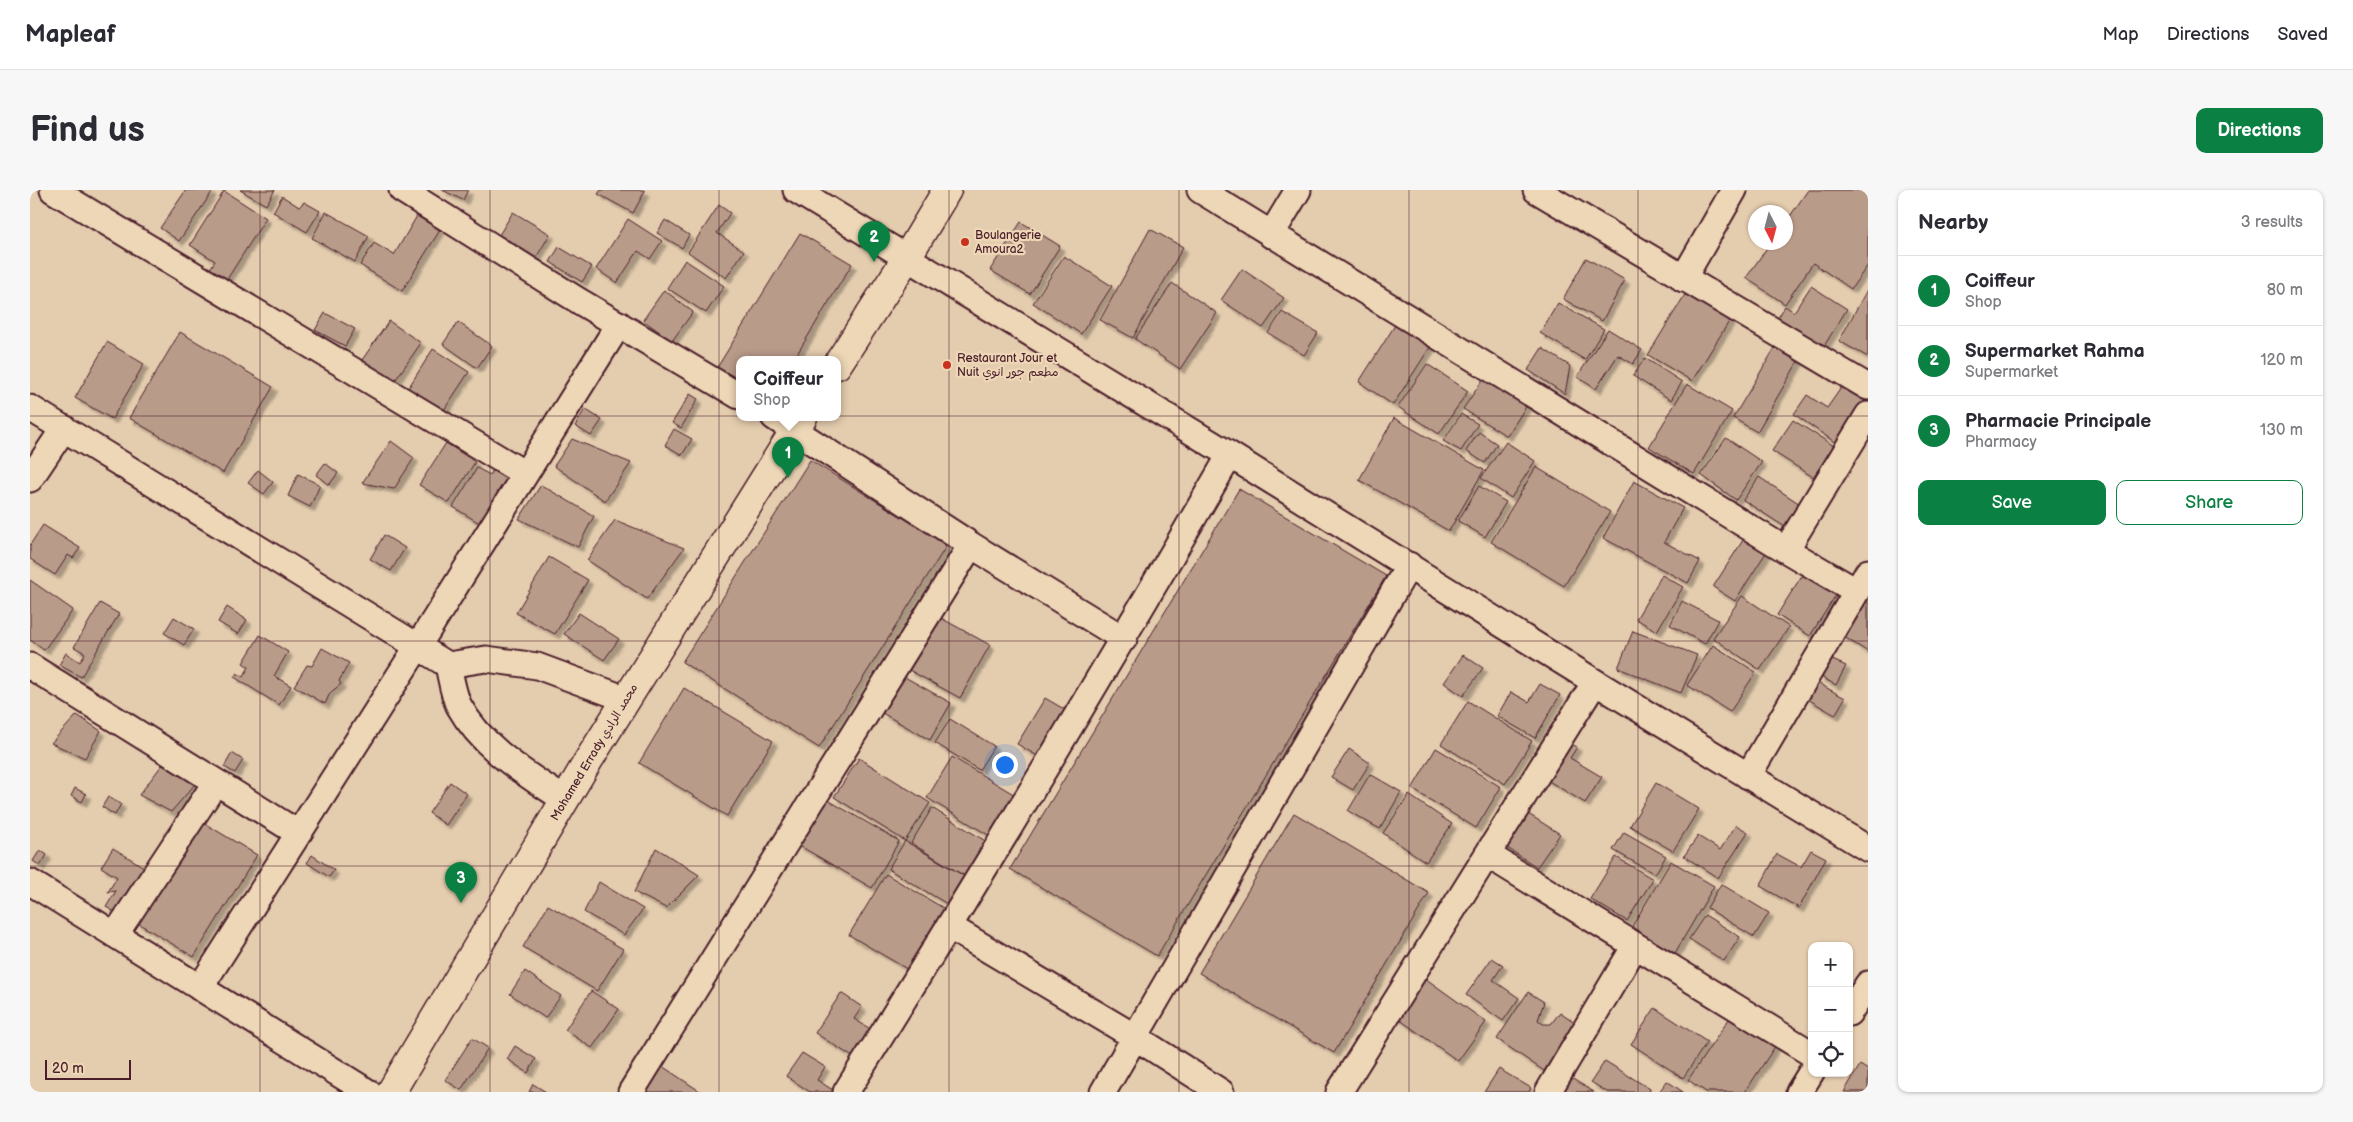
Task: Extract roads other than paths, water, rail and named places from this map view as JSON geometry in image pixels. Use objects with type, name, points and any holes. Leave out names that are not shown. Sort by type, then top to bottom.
[{"type":"street","points":[[53,190],[525,474]]},
{"type":"street","points":[[402,190],[736,394]]},
{"type":"street","points":[[796,190],[1409,565],[1595,682],[1868,849]]},
{"type":"street","points":[[841,360],[906,259],[947,190]]},
{"type":"street","points":[[1200,190],[1786,550],[1862,582],[1748,776]]},
{"type":"street","points":[[1271,235],[1298,190]]},
{"type":"street","points":[[1536,190],[1683,279],[1868,387]]},
{"type":"street","points":[[1683,279],[1734,190]]},
{"type":"street","points":[[200,988],[418,646],[619,324]]},
{"type":"street","points":[[30,408],[448,665],[486,658],[537,666],[626,699]]},
{"type":"street","points":[[1786,550],[1868,415]]},
{"type":"street","points":[[791,421],[972,545],[1124,639]]},
{"type":"street","name":"Mohamed Errady محمد الرادي","points":[[391,1092],[791,421]]},
{"type":"street","points":[[30,479],[64,428]]},
{"type":"street","points":[[846,1092],[950,927],[1124,639],[1230,455]]},
{"type":"street","points":[[631,1092],[972,545]]},
{"type":"street","points":[[1103,1092],[1409,565]]},
{"type":"street","points":[[448,665],[458,704],[473,728],[496,752],[565,800]]},
{"type":"street","points":[[30,666],[298,833]]},
{"type":"street","points":[[1339,1092],[1595,682]]},
{"type":"street","points":[[115,935],[216,782]]},
{"type":"street","points":[[1488,855],[1808,1052]]},
{"type":"street","points":[[30,882],[368,1092]]},
{"type":"street","points":[[950,927],[1135,1037],[1221,1092]]},
{"type":"street","points":[[1548,1092],[1635,946]]},
{"type":"street","points":[[1853,1007],[1868,984]]},
{"type":"street","points":[[1799,1092],[1808,1077]]},
{"type":"place","name":"Boulangerie Amoura2","points":[[965,242]]},
{"type":"place","name":"Supermarket Rahma","points":[[874,262]]},
{"type":"place","name":"Restaurant Jour et Nuit مطعم جور انوي","points":[[947,365]]},
{"type":"place","name":"Coiffeur","points":[[788,478]]},
{"type":"place","name":"Pharmacie Principale","points":[[461,903]]}]
